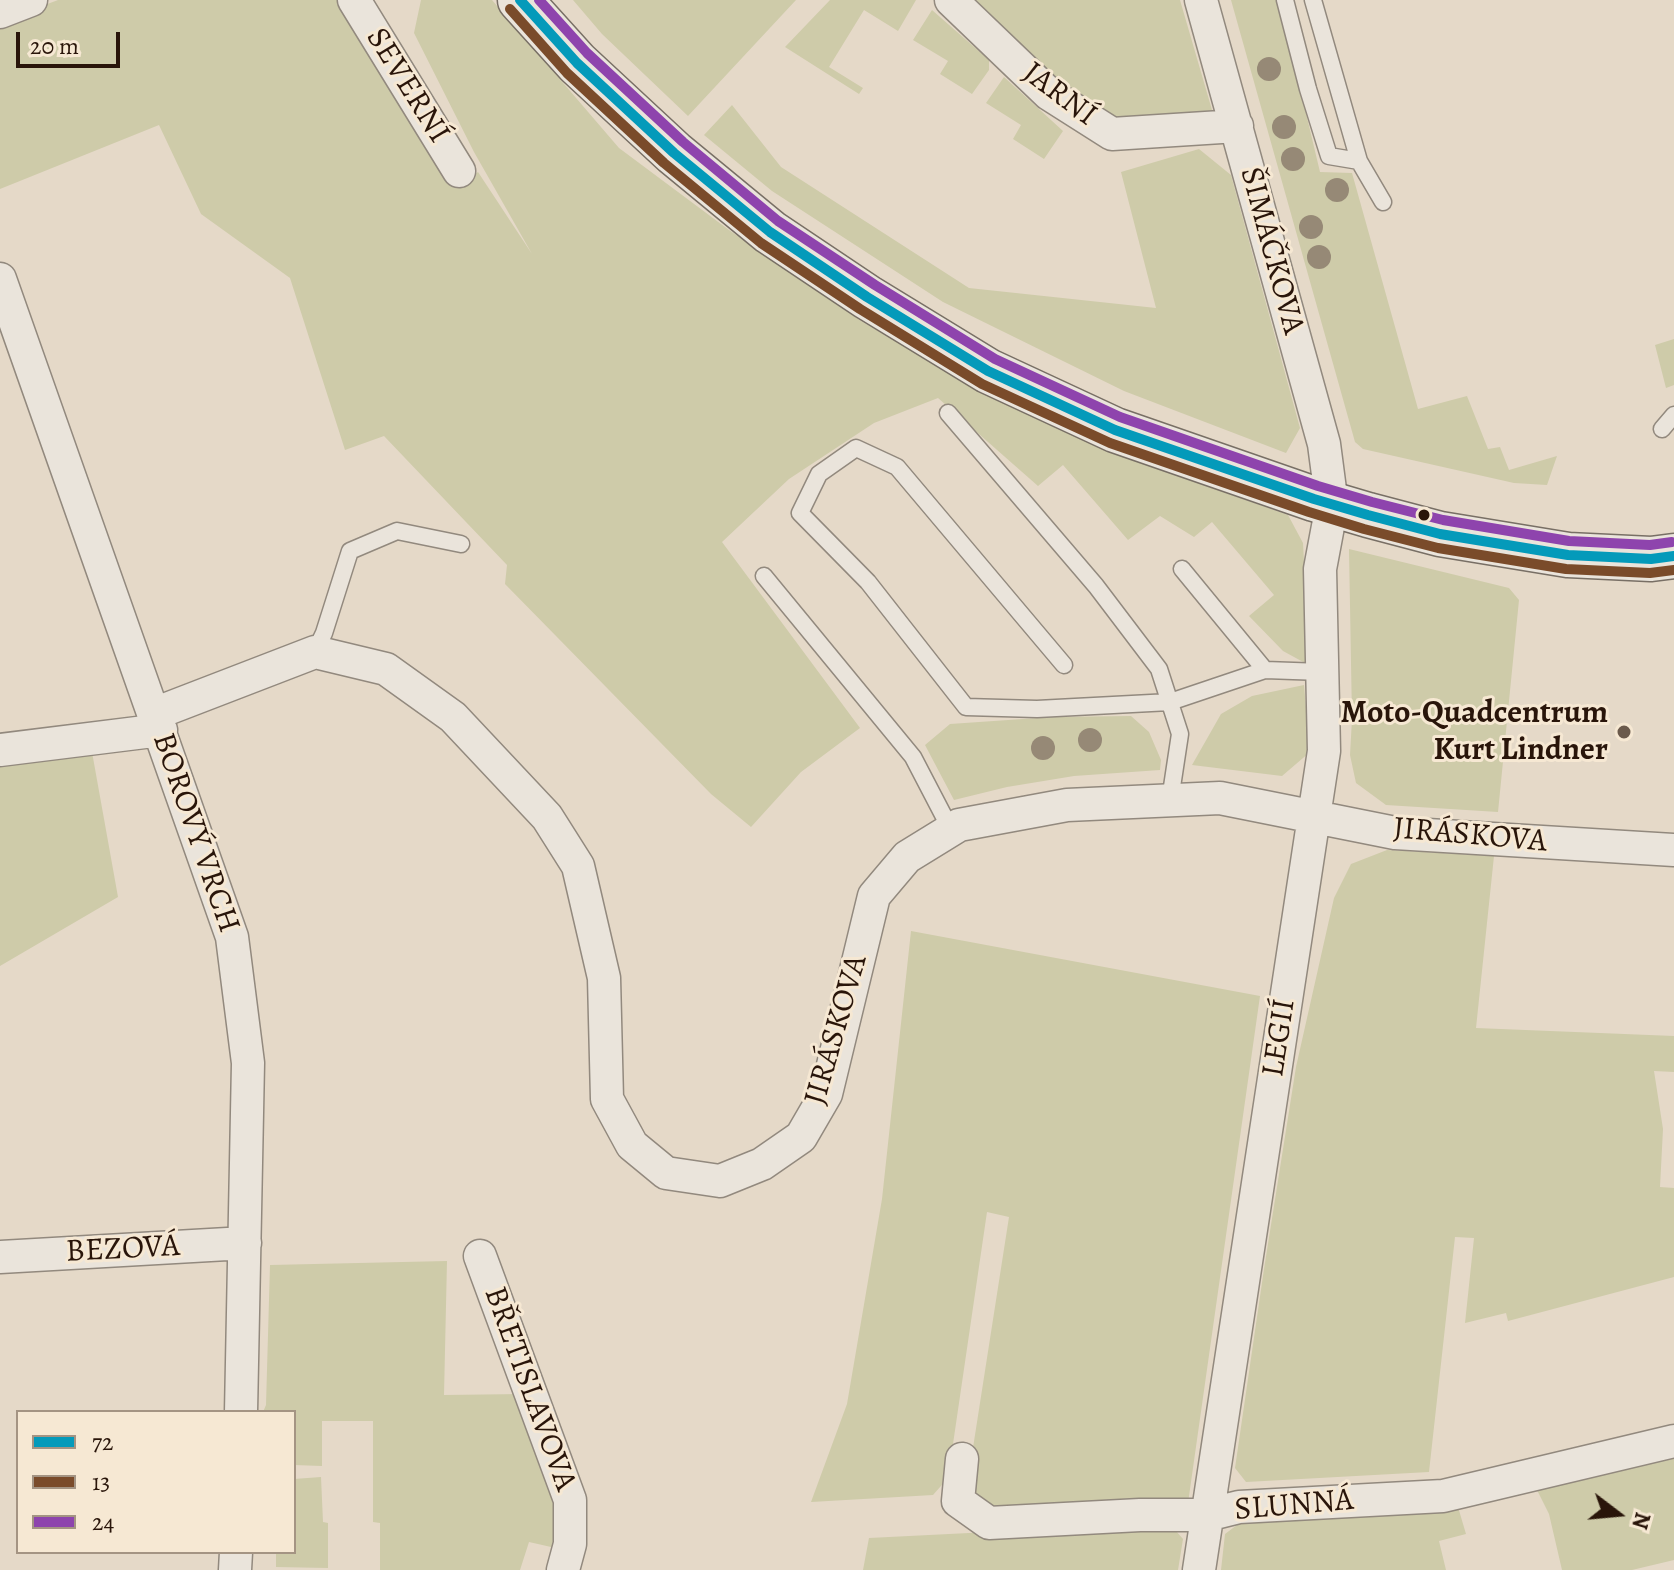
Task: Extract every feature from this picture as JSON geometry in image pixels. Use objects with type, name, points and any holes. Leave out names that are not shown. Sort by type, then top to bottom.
[{"type":"main road","points":[[520,0],[577,63],[674,153],[770,232],[867,297],[988,371],[1115,430],[1332,505],[1440,534],[1568,555],[1651,559],[1674,556]]},
{"type":"street","points":[[0,12],[31,0]]},
{"type":"street","name":"SEVERNÍ","points":[[354,0],[459,171]]},
{"type":"street","name":"JARNÍ","points":[[951,0],[1049,94],[1112,134],[1237,126]]},
{"type":"street","name":"ŠIMÁČKOVA","points":[[1201,0],[1324,444],[1332,505]]},
{"type":"street","name":"BOROVÝ VRCH","points":[[0,279],[232,937],[248,1063],[241,1410]]},
{"type":"street","name":"LEGIÍ","points":[[1199,1570],[1324,751],[1320,569],[1332,505]]},
{"type":"street","points":[[0,750],[158,722],[315,652]]},
{"type":"street","name":"JIRÁSKOVA","points":[[315,652],[386,669],[453,717],[547,817],[578,866],[590,911],[604,978],[607,1099],[632,1145],[666,1173],[720,1181],[762,1164],[801,1137],[826,1094],[874,896],[907,857],[959,825],[1067,805],[1220,798],[1395,833],[1674,850]]},
{"type":"street","name":"BEZOVÁ","points":[[0,1257],[245,1243]]},
{"type":"street","name":"BŘETISLAVOVA","points":[[480,1256],[570,1500],[570,1544],[563,1570]]},
{"type":"street","name":"SLUNNÁ","points":[[962,1459],[958,1501],[989,1523],[1140,1515],[1207,1515],[1239,1507],[1443,1496],[1674,1441]]},
{"type":"lane","points":[[1285,0],[1329,156],[1359,161]]},
{"type":"lane","points":[[1313,0],[1359,161],[1383,202]]},
{"type":"lane","points":[[948,413],[1096,586],[1159,669],[1180,734],[1170,800]]},
{"type":"lane","points":[[1662,429],[1674,415]]},
{"type":"lane","points":[[1064,665],[897,467],[856,448],[819,474],[800,513],[868,582],[966,707],[1037,709],[1170,702],[1265,670],[1322,672]]},
{"type":"lane","points":[[315,652],[350,551],[397,531],[461,544]]},
{"type":"lane","points":[[1182,569],[1265,670]]},
{"type":"lane","points":[[764,576],[913,757],[951,830]]},
{"type":"shaded area","points":[[58,0],[347,0],[461,184],[478,172],[532,254],[474,152],[414,33],[421,0],[492,0],[619,148],[729,230],[861,321],[965,382],[1105,450],[1288,515],[1303,543],[1305,663],[1283,651],[1249,616],[1274,595],[1212,522],[1194,537],[1160,516],[1128,540],[1063,465],[1038,486],[938,398],[874,423],[789,479],[722,542],[860,728],[801,772],[751,827],[711,794],[505,584],[507,565],[384,436],[345,450],[290,278],[201,214],[159,125],[0,189],[0,22]]},
{"type":"shaded area","points":[[573,0],[796,0],[688,116],[602,34]]},
{"type":"shaded area","points":[[830,0],[916,0],[898,31],[864,10],[829,67],[863,88],[859,94],[785,47]]},
{"type":"shaded area","points":[[970,0],[1180,0],[1212,110],[1190,118],[1121,121],[1075,101]]},
{"type":"shaded area","points":[[1231,0],[1279,0],[1320,172],[1352,173],[1418,409],[1467,396],[1488,449],[1500,447],[1509,470],[1557,456],[1547,485],[1514,483],[1363,449],[1355,442]]},
{"type":"shaded area","points":[[932,10],[989,60],[989,70],[972,94],[940,74],[948,61],[913,40]]},
{"type":"shaded area","points":[[1004,77],[1063,131],[1044,159],[1013,139],[1021,125],[986,103]]},
{"type":"shaded area","points":[[732,105],[781,167],[969,288],[1156,308],[1121,172],[1199,149],[1231,175],[1300,428],[1286,453],[1124,391],[943,302],[772,191],[704,135]]},
{"type":"shaded area","points":[[1674,339],[1674,385],[1666,388],[1655,345]]},
{"type":"shaded area","points":[[1349,549],[1509,588],[1519,600],[1498,812],[1386,805],[1356,783],[1350,755]]},
{"type":"shaded area","points":[[1304,685],[1310,752],[1282,776],[1192,765],[1221,714],[1252,696]]},
{"type":"shaded area","points":[[1131,716],[1149,732],[1161,760],[1160,770],[1074,776],[954,800],[925,745],[950,724],[1052,717]]},
{"type":"shaded area","points":[[92,752],[118,897],[0,966],[0,762]]},
{"type":"shaded area","points":[[1387,850],[1494,856],[1476,1028],[1674,1036],[1674,1072],[1654,1071],[1663,1129],[1660,1187],[1674,1188],[1674,1277],[1508,1321],[1506,1313],[1465,1323],[1474,1238],[1455,1237],[1429,1472],[1246,1482],[1235,1468],[1296,1067],[1334,898],[1351,864]]},
{"type":"shaded area","points":[[911,931],[1260,996],[1188,1503],[987,1512],[965,1499],[1009,1217],[987,1212],[948,1478],[933,1495],[811,1502],[847,1404],[882,1199]]},
{"type":"shaded area","points":[[447,1261],[444,1395],[523,1394],[561,1495],[560,1549],[529,1542],[520,1570],[380,1570],[380,1523],[373,1522],[373,1421],[322,1421],[322,1466],[296,1465],[296,1410],[264,1410],[270,1265]]},
{"type":"shaded area","points":[[1674,1455],[1674,1560],[1632,1570],[1562,1570],[1549,1514],[1536,1488]]},
{"type":"shaded area","points":[[321,1477],[323,1522],[328,1523],[328,1568],[276,1567],[276,1554],[296,1554],[296,1479]]},
{"type":"shaded area","points":[[1458,1507],[1466,1534],[1439,1541],[1446,1570],[1221,1570],[1225,1534],[1241,1522]]},
{"type":"shaded area","points":[[1169,1523],[1183,1539],[1178,1570],[863,1570],[869,1538]]},
{"type":"transit line","name":"72","points":[[520,0],[577,63],[674,153],[770,232],[867,297],[988,371],[1115,430],[1368,515],[1440,534],[1568,555],[1651,559],[1674,556]]},
{"type":"transit line","name":"24","points":[[539,0],[587,53],[683,142],[778,221],[995,359],[1120,417],[1372,502],[1443,520],[1569,541],[1650,545],[1672,542]]},
{"type":"transit line","name":"13","points":[[510,9],[567,73],[664,163],[761,243],[982,384],[1110,443],[1364,529],[1438,548],[1566,569],[1650,573],[1674,570]]},
{"type":"place","name":"Moto-Quadcentrum Kurt Lindner","points":[[1624,732]]}]
